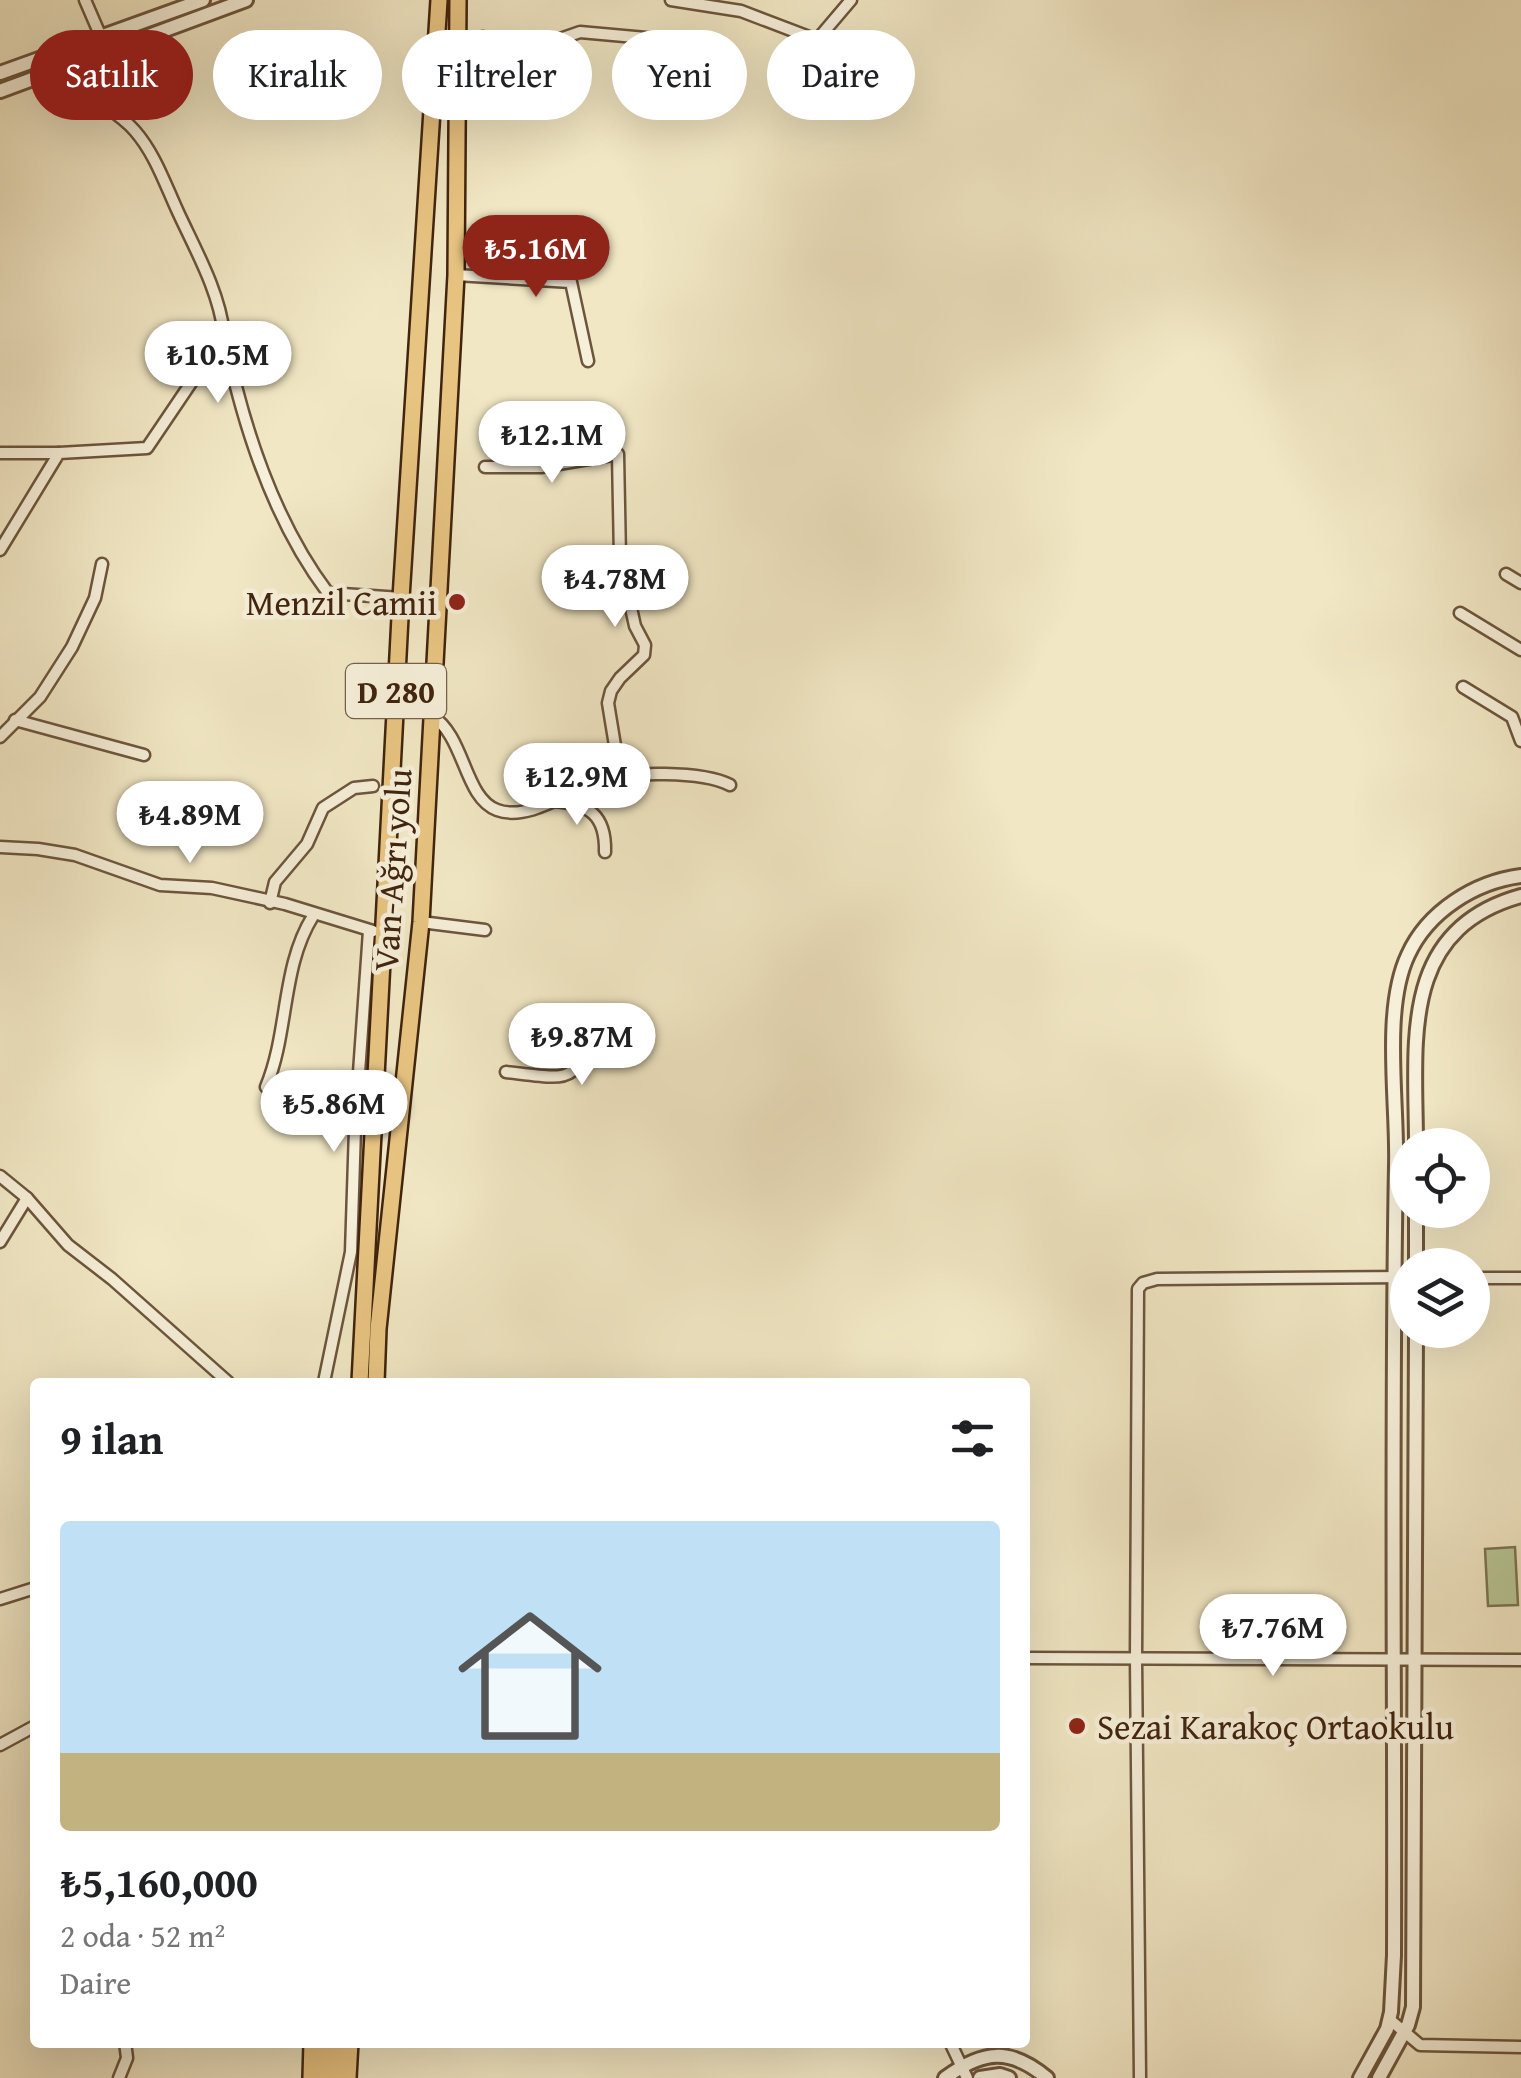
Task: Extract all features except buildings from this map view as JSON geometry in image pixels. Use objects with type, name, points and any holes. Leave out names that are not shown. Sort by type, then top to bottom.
[{"type":"highway","name":"D 280","points":[[360,1378],[377,930],[438,0]]},
{"type":"highway","name":"Van-Ağrı yolu","points":[[457,30],[458,0]]},
{"type":"highway","name":"Van-Ağrı yolu","points":[[376,1378],[421,922],[456,275],[456,120]]},
{"type":"highway","points":[[311,2078],[312,2048]]},
{"type":"highway","points":[[322,2078],[324,2048]]},
{"type":"highway","points":[[335,2078],[336,2048]]},
{"type":"highway","points":[[348,2078],[350,2048]]},
{"type":"street","points":[[85,0],[97,30]]},
{"type":"street","points":[[119,30],[203,0]]},
{"type":"street","points":[[167,30],[246,0]]},
{"type":"street","points":[[671,0],[741,11],[817,40],[851,0]]},
{"type":"street","points":[[0,73],[30,63]]},
{"type":"street","points":[[0,91],[30,81]]},
{"type":"street","points":[[124,120],[150,150],[211,284],[222,315],[238,402],[275,500],[308,567],[328,593],[401,598]]},
{"type":"street","points":[[456,275],[571,282],[588,360]]},
{"type":"street","points":[[0,453],[147,448],[224,334]]},
{"type":"street","points":[[0,550],[59,453]]},
{"type":"street","points":[[485,467],[550,466],[618,454],[620,558],[635,626],[645,645],[644,655],[620,678],[608,703],[620,776]]},
{"type":"street","points":[[0,737],[40,697],[72,647],[95,598],[102,564]]},
{"type":"street","points":[[1506,574],[1521,583]]},
{"type":"street","points":[[1460,613],[1521,650]]},
{"type":"street","points":[[1463,687],[1512,718],[1521,742]]},
{"type":"street","points":[[432,716],[447,729],[472,782],[492,808],[529,810],[620,776],[663,774],[710,778],[730,785]]},
{"type":"street","points":[[15,720],[144,755]]},
{"type":"street","points":[[270,902],[275,882],[307,844],[323,808],[354,788],[373,786]]},
{"type":"street","points":[[551,800],[574,804],[600,820],[605,828],[605,852]]},
{"type":"street","points":[[0,847],[75,855],[160,885],[212,888],[377,930],[355,1129],[351,1252],[325,1378]]},
{"type":"street","points":[[1400,1248],[1396,987],[1408,953],[1447,907],[1500,878],[1521,876]]},
{"type":"street","points":[[1416,1128],[1417,1019],[1422,986],[1434,957],[1454,930],[1476,912],[1521,896]]},
{"type":"street","points":[[266,1087],[281,1039],[293,962],[314,916]]},
{"type":"street","points":[[421,922],[485,930]]},
{"type":"street","points":[[506,1072],[550,1077],[574,1070],[583,1056],[587,1014]]},
{"type":"street","points":[[0,1176],[28,1198],[68,1245],[223,1378]]},
{"type":"street","points":[[0,1242],[28,1198]]},
{"type":"street","points":[[1140,2078],[1138,1290],[1143,1283],[1157,1279],[1390,1277]]},
{"type":"street","points":[[1490,1278],[1521,1278]]},
{"type":"street","points":[[1360,2078],[1389,2019],[1394,1955],[1400,1348]]},
{"type":"street","points":[[1378,2078],[1414,2007],[1416,1348]]},
{"type":"street","points":[[0,1598],[30,1589]]},
{"type":"street","points":[[1030,1658],[1521,1660]]},
{"type":"street","points":[[0,1744],[30,1729]]},
{"type":"street","points":[[1389,2019],[1420,2045],[1521,2046]]},
{"type":"street","points":[[119,2078],[127,2058],[126,2048]]},
{"type":"street","points":[[953,2048],[964,2072]]},
{"type":"street","points":[[946,2078],[964,2072],[989,2055],[1026,2062],[1047,2078]]},
{"type":"street","points":[[980,2078],[1009,2078]]},
{"type":"green space","points":[[1515,1547],[1518,1605],[1488,1606],[1485,1549]]},
{"type":"place","name":"Menzil Camii","points":[[457,602]]},
{"type":"place","name":"Sezai Karakoç Ortaokulu","points":[[1077,1726]]}]
